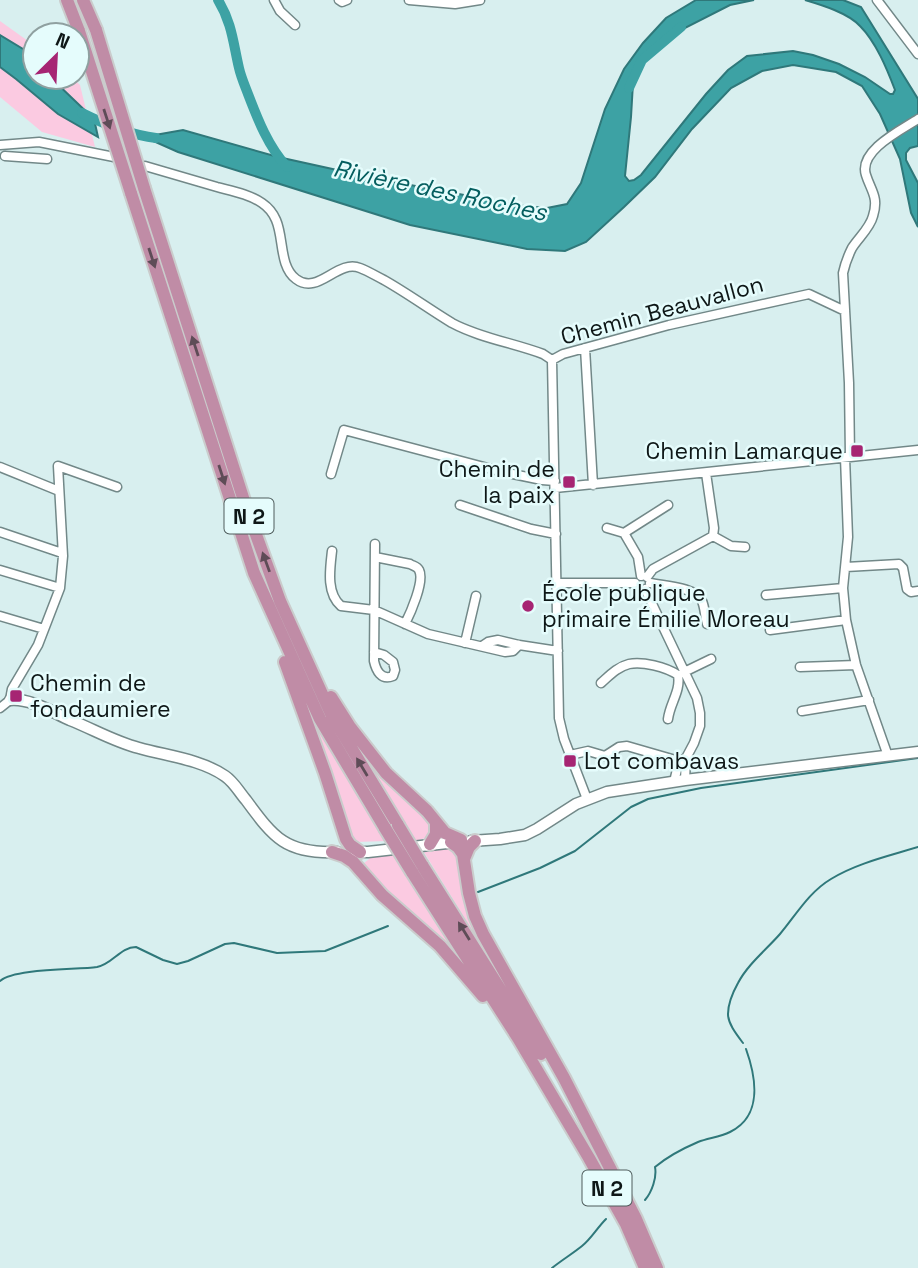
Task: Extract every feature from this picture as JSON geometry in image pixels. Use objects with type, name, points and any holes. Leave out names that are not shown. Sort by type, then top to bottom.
[{"type":"highway","name":"N 2","points":[[66,0],[79,31],[254,573],[320,719],[392,827],[518,1038],[609,1193],[632,1236],[645,1268]]},
{"type":"highway","name":"N 2","points":[[83,0],[96,30],[246,507],[281,601],[332,716],[392,827]]},
{"type":"highway","points":[[254,573],[344,831],[350,845],[364,852],[361,866],[368,881]]},
{"type":"highway","points":[[281,601],[332,699],[350,727],[386,773],[427,811],[440,828],[463,841],[467,851],[464,859]]},
{"type":"highway","points":[[430,844],[436,834],[436,822]]},
{"type":"highway","points":[[332,852],[342,844],[344,831]]},
{"type":"highway","points":[[463,841],[458,847],[464,859],[475,916],[564,1078],[603,1156]]},
{"type":"highway","points":[[332,852],[349,858],[382,895],[440,946],[477,988],[561,1112]]},
{"type":"highway","name":"N 2","points":[[417,868],[532,1039],[603,1156],[636,1219],[657,1268]]},
{"type":"street","points":[[274,0],[280,12],[295,25]]},
{"type":"street","points":[[338,0],[347,0]]},
{"type":"street","points":[[409,0],[481,0]]},
{"type":"street","points":[[877,0],[918,54]]},
{"type":"street","points":[[888,756],[856,664],[846,620],[843,588],[848,537],[849,383],[843,273],[852,249],[872,220],[875,210],[873,188],[866,176],[866,161],[887,139],[918,119]]},
{"type":"street","points":[[47,159],[2,158],[4,144],[39,142],[114,157]]},
{"type":"street","points":[[145,166],[242,194],[263,204],[276,220],[285,263],[298,281],[316,283],[341,268],[359,267],[406,292],[454,324],[543,354],[552,360]]},
{"type":"street","name":"Chemin Beauvallon","points":[[587,799],[564,739],[559,718],[552,360],[563,354],[669,326],[809,294],[845,311]]},
{"type":"street","points":[[585,348],[593,485]]},
{"type":"street","points":[[331,474],[344,430],[555,485],[593,485],[918,450]]},
{"type":"street","points":[[9,701],[12,689],[38,645],[60,588],[62,553],[58,466],[117,487]]},
{"type":"street","points":[[0,467],[59,491]]},
{"type":"street","points":[[556,583],[635,583],[641,590],[653,569],[713,536],[715,528],[706,473]]},
{"type":"street","points":[[460,505],[531,529],[556,534]]},
{"type":"street","points":[[624,533],[668,505]]},
{"type":"street","points":[[607,527],[624,533],[638,557],[681,673],[697,698],[700,726],[682,760],[680,781]]},
{"type":"street","points":[[0,532],[62,553]]},
{"type":"street","points":[[713,536],[734,547],[745,547]]},
{"type":"street","points":[[374,652],[375,544]]},
{"type":"street","points":[[332,551],[330,579],[337,603],[346,607],[374,610],[428,634],[465,643],[482,646],[493,640],[558,651]]},
{"type":"street","points":[[375,557],[410,564],[420,572],[415,601],[405,624]]},
{"type":"street","points":[[846,567],[899,564],[904,568],[906,589],[911,592],[918,591]]},
{"type":"street","points":[[0,570],[60,588]]},
{"type":"street","points":[[646,581],[689,590],[696,594],[701,600],[707,624]]},
{"type":"street","points":[[766,595],[843,588]]},
{"type":"street","points":[[465,643],[476,596]]},
{"type":"street","points":[[0,616],[44,629]]},
{"type":"street","points":[[770,629],[846,620]]},
{"type":"street","points":[[601,684],[614,671],[630,664],[653,665],[681,673],[711,659]]},
{"type":"street","points":[[800,667],[856,664]]},
{"type":"street","points":[[668,719],[681,673]]},
{"type":"street","points":[[0,708],[15,700],[33,704],[127,745],[191,761],[214,770],[232,782],[270,832],[281,841],[302,849],[332,852],[364,852],[525,835],[576,804],[607,792],[918,752]]},
{"type":"street","points":[[802,711],[869,700]]},
{"type":"street","points":[[570,755],[588,751],[605,755],[619,747],[627,746],[682,760]]},
{"type":"shaded area","points":[[0,21],[21,36],[21,91],[81,91],[95,147],[42,132],[0,97]]},
{"type":"shaded area","points":[[310,708],[387,841],[355,842],[350,838],[318,732],[307,709]]},
{"type":"shaded area","points":[[357,743],[425,814],[432,828],[425,838],[416,841]]},
{"type":"shaded area","points":[[422,849],[454,849],[458,852],[469,909],[511,993]]},
{"type":"shaded area","points":[[394,852],[459,959],[365,870],[364,863],[373,856]]},
{"type":"water","points":[[696,0],[754,0],[730,5],[669,36],[642,60],[635,71],[633,83],[625,176],[629,181],[641,175],[706,94],[728,70],[747,56],[793,51],[813,55],[839,64],[893,94],[895,90],[880,56],[860,26],[842,13],[805,0],[843,0],[861,7],[918,99],[918,146],[910,148],[906,153],[906,160],[918,183],[918,227],[911,213],[900,159],[880,114],[862,86],[836,72],[793,65],[762,71],[731,88],[692,129],[655,177],[586,242],[565,251],[527,249],[410,225],[178,152],[144,137],[183,130],[278,157],[378,179],[524,206],[547,208],[567,204],[581,183],[605,109],[624,69],[666,18]]},
{"type":"water","points":[[0,35],[21,48],[21,83],[0,67]]},
{"type":"water","points":[[30,91],[65,91],[94,119],[98,137],[58,114]]},
{"type":"waterway","points":[[218,0],[229,25],[241,75],[256,113],[269,142],[287,167]]},
{"type":"waterway","points":[[629,88],[642,60],[681,27]]},
{"type":"waterway","name":"Rivière des Roches","points":[[82,113],[118,128],[156,138]]},
{"type":"waterway","points":[[478,892],[575,851],[631,807],[648,799],[701,788],[918,758]]},
{"type":"waterway","points":[[743,1043],[728,1018],[734,990],[742,976],[809,897],[841,873],[918,847]]},
{"type":"waterway","points":[[0,981],[18,974],[97,967],[108,963],[125,950],[136,947],[177,964],[225,944],[234,943],[277,953],[325,951],[388,926]]},
{"type":"waterway","points":[[645,1200],[653,1184],[655,1167],[693,1144],[730,1132],[748,1116],[752,1106],[754,1083],[746,1049]]},
{"type":"waterway","points":[[552,1268],[585,1243],[606,1219]]},
{"type":"place","name":"Chemin Lamarque","points":[[857,451]]},
{"type":"place","name":"Chemin de la paix","points":[[569,482]]},
{"type":"place","name":"École publique primaire Émilie Moreau","points":[[528,606]]},
{"type":"place","name":"Chemin de fondaumiere","points":[[16,696]]},
{"type":"place","name":"Lot combavas","points":[[570,761]]}]
